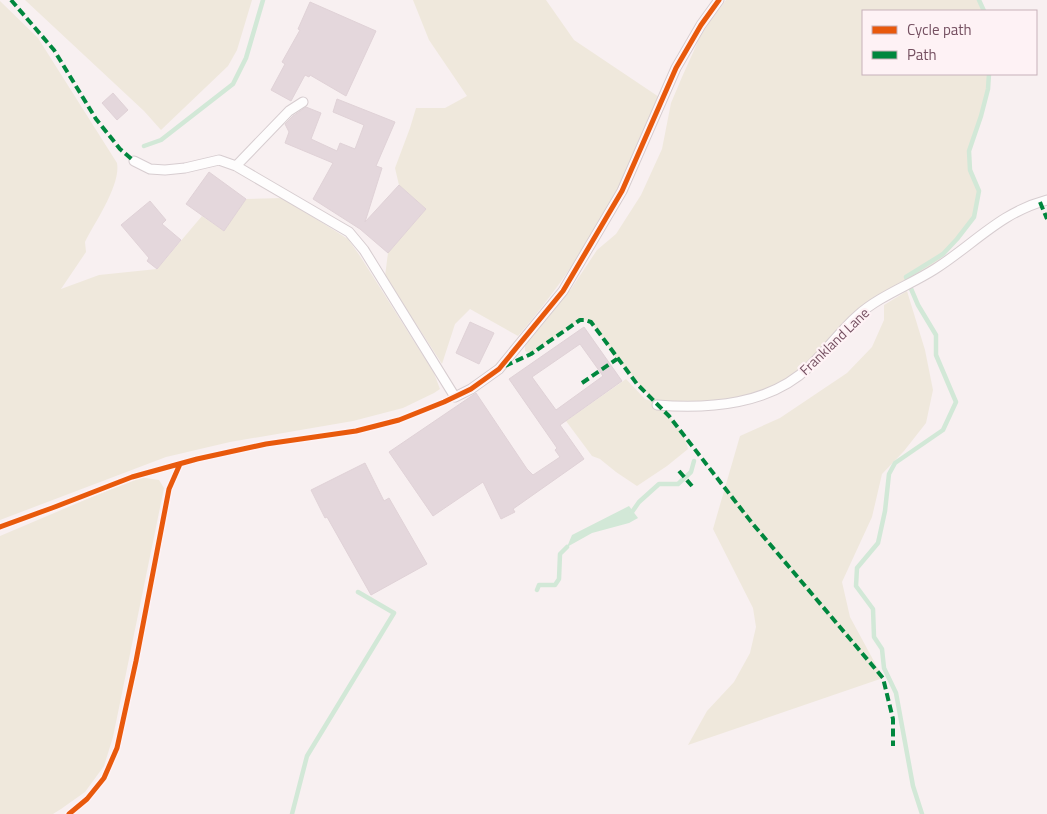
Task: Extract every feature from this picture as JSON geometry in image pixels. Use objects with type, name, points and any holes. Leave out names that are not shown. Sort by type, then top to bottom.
[{"type":"lane","points":[[134,161],[150,169],[165,170],[185,168],[219,160],[236,166],[349,232],[364,250],[455,397],[471,389],[499,369],[563,292],[622,191],[676,68],[701,25],[719,0]]},
{"type":"lane","points":[[236,166],[289,111],[303,102]]},
{"type":"lane","name":"Frankland Lane","points":[[657,405],[682,407],[715,406],[766,394],[782,386],[795,379],[810,366],[845,327],[872,304],[934,270],[1003,219],[1021,209],[1047,200]]},
{"type":"shaded area","points":[[25,0],[252,0],[237,50],[228,66],[161,130],[144,111]]},
{"type":"shaded area","points":[[413,0],[546,0],[574,40],[659,97],[634,157],[610,204],[582,251],[535,316],[518,336],[470,309],[455,324],[442,364],[385,276],[388,253],[426,209],[399,185],[395,168],[416,108],[445,108],[467,96],[429,40]]},
{"type":"shaded area","points":[[726,0],[979,0],[984,10],[862,10],[862,75],[989,75],[988,89],[981,116],[969,151],[970,170],[979,191],[974,217],[943,254],[934,270],[872,304],[795,379],[743,400],[658,406],[681,430],[688,449],[637,486],[600,459],[592,456],[566,421],[626,379],[645,399],[656,403],[617,359],[591,322],[580,320],[531,354],[525,351],[525,345],[571,289],[597,250],[616,234],[641,195],[662,149],[671,103],[700,37]]},
{"type":"shaded area","points":[[0,1],[38,38],[117,163],[115,182],[85,242],[86,252],[61,289],[99,275],[157,269],[202,216],[224,231],[246,199],[283,198],[348,239],[434,373],[440,389],[403,408],[353,421],[230,442],[166,457],[0,520]]},
{"type":"shaded area","points":[[907,291],[925,350],[933,390],[926,423],[904,451],[882,474],[872,517],[842,582],[850,617],[883,678],[688,745],[707,711],[734,682],[750,653],[756,627],[753,608],[713,529],[740,436],[780,418],[847,373],[872,347],[884,320],[884,305]]},
{"type":"shaded area","points":[[139,477],[159,480],[164,488],[113,737],[104,766],[85,792],[53,814],[0,814],[0,536]]},
{"type":"shaded area","points":[[629,506],[638,518],[629,523],[592,533],[567,547],[572,535]]},
{"type":"building","points":[[310,2],[376,31],[346,96],[310,75],[309,77],[305,75],[291,101],[271,90],[285,64],[282,62],[300,30],[298,29]]},
{"type":"building","points":[[113,93],[128,110],[117,120],[102,103]]},
{"type":"building","points":[[337,99],[395,122],[376,166],[382,168],[365,222],[399,185],[426,209],[388,253],[360,229],[313,199],[333,163],[285,143],[289,132],[285,124],[306,107],[321,113],[311,139],[337,151],[340,143],[355,149],[364,125],[333,112]]},
{"type":"building","points":[[209,172],[246,199],[224,231],[186,204]]},
{"type":"building","points":[[150,201],[166,220],[162,224],[181,240],[157,269],[147,261],[149,258],[121,225]]},
{"type":"building","points":[[470,322],[494,333],[479,364],[456,353]]},
{"type":"building","points":[[584,327],[622,381],[560,425],[584,459],[513,509],[515,512],[501,519],[483,482],[433,516],[389,452],[476,393],[527,469],[533,475],[560,457],[555,450],[557,448],[509,379]],"holes":[[[580,344],[603,376],[556,410],[532,377]]]},
{"type":"building","points":[[365,463],[384,501],[389,498],[427,564],[371,595],[327,517],[325,518],[311,490]]},
{"type":"waterway","points":[[144,146],[161,140],[233,84],[246,58],[263,0]]},
{"type":"waterway","points":[[979,0],[984,10]]},
{"type":"waterway","points":[[922,814],[913,786],[896,693],[884,668],[882,649],[874,637],[873,609],[856,586],[857,568],[878,543],[885,511],[889,474],[895,463],[943,430],[956,402],[936,355],[936,335],[918,305],[906,277],[943,254],[974,217],[979,191],[970,170],[969,151],[981,116],[988,89],[989,75]]},
{"type":"waterway","points":[[632,512],[639,502],[659,484],[678,484],[691,472],[694,461]]},
{"type":"waterway","points":[[537,590],[539,585],[555,585],[559,579],[560,554],[567,547]]},
{"type":"waterway","points":[[292,814],[307,756],[394,613],[358,592]]},
{"type":"marked path","points":[[11,0],[54,50],[96,119],[120,149],[134,161]]},
{"type":"marked path","points":[[1040,202],[1047,219]]},
{"type":"marked path","points":[[505,366],[531,354],[580,320],[591,322],[637,384],[669,416],[752,523],[883,678],[893,719],[893,746]]},
{"type":"marked path","points":[[582,383],[617,359]]},
{"type":"marked path","points":[[679,471],[692,486]]},
{"type":"cycle path","points":[[0,527],[132,477],[197,459],[266,444],[356,431],[399,420],[471,389],[499,369],[563,291],[622,191],[676,68],[701,25],[719,0]]},
{"type":"cycle path","points":[[69,814],[87,799],[104,778],[117,748],[136,661],[169,489],[180,464]]}]
